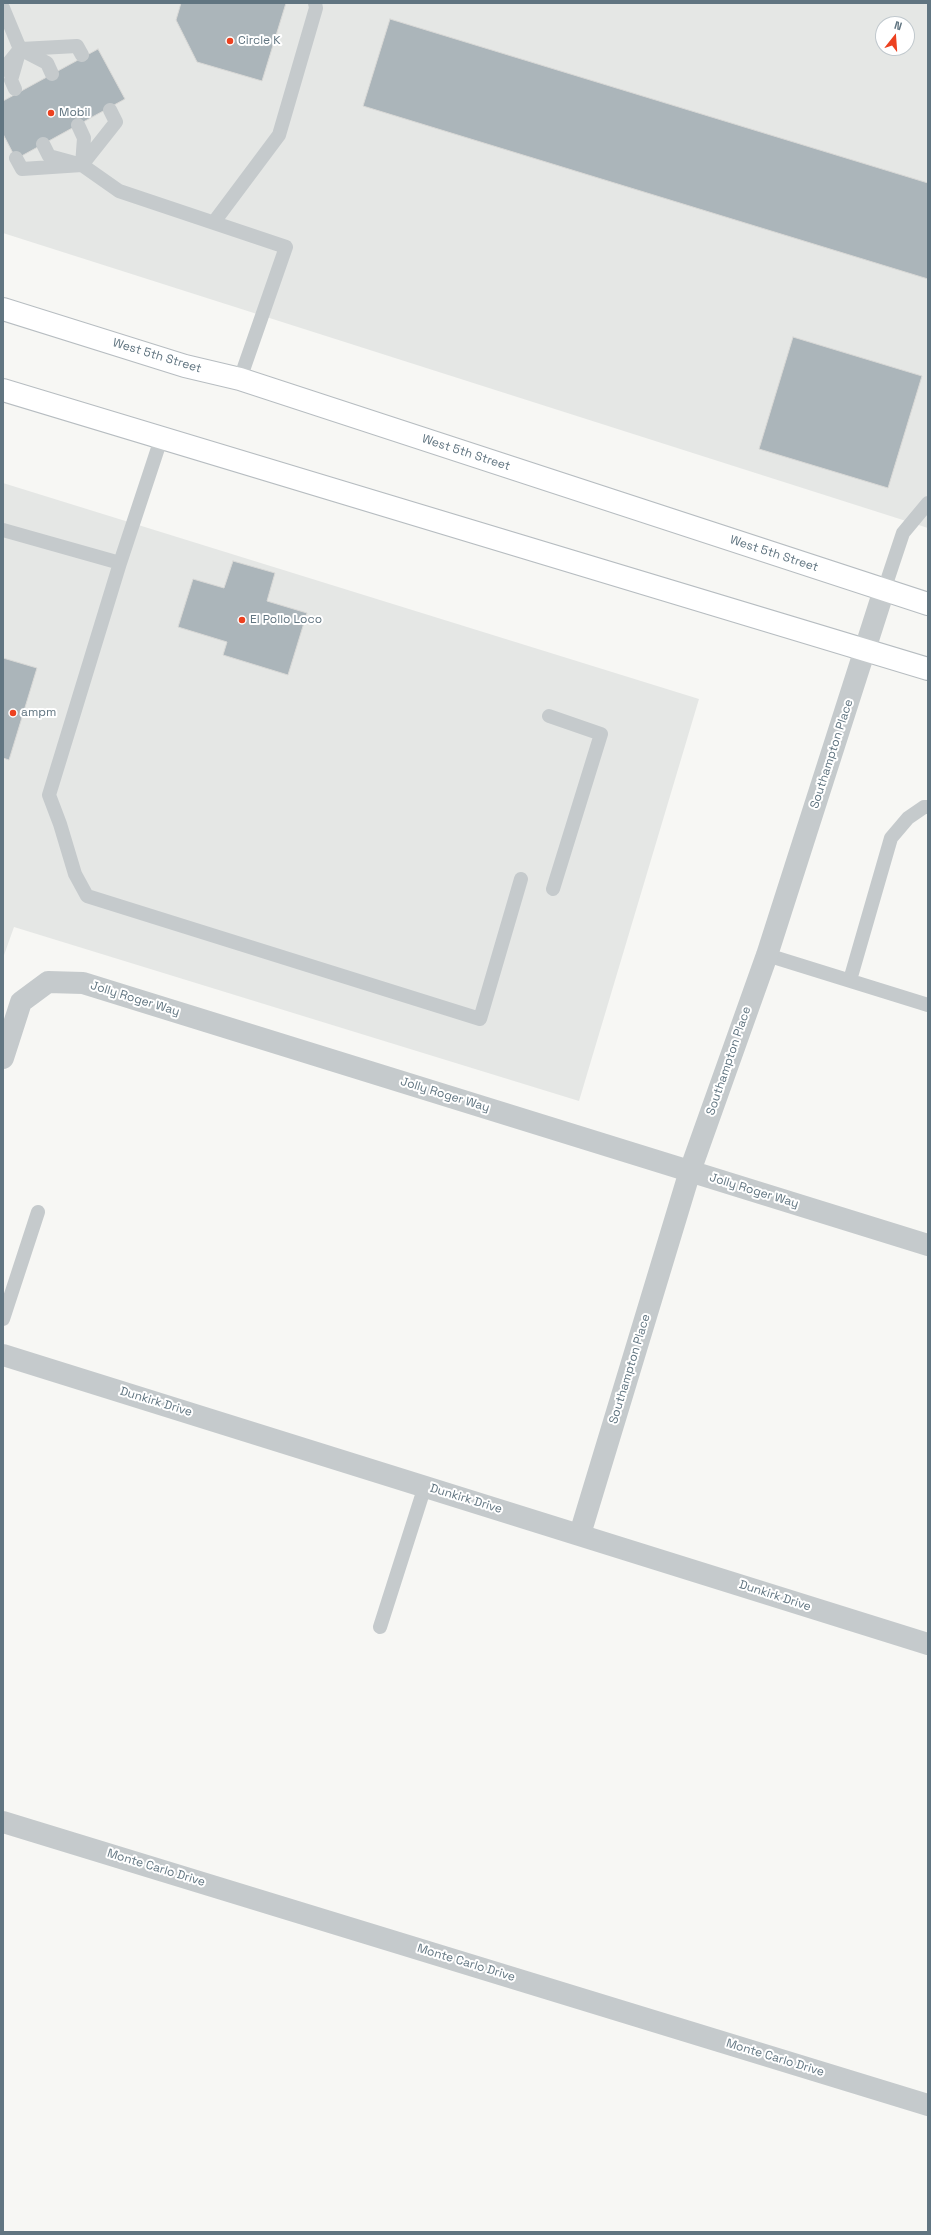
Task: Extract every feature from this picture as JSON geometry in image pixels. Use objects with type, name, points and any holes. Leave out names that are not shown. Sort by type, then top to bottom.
[{"type":"main road","name":"West 5th Street","points":[[3,308],[185,366],[240,379],[928,604]]},
{"type":"main road","points":[[3,390],[161,439],[866,649],[928,670]]},
{"type":"street","name":"Southampton Place","points":[[580,1534],[690,1171],[767,955],[884,590]]},
{"type":"street","name":"Jolly Roger Way","points":[[3,1058],[21,1002],[48,982],[83,984],[928,1244]]},
{"type":"street","name":"Dunkirk Drive","points":[[3,1355],[580,1534],[928,1644]]},
{"type":"street","name":"Monte Carlo Drive","points":[[3,1822],[928,2105]]},
{"type":"lane","points":[[214,222],[279,135],[316,8],[315,3]]},
{"type":"lane","points":[[3,8],[20,49],[11,80],[15,89]]},
{"type":"lane","points":[[3,70],[20,49],[77,46],[82,55]]},
{"type":"lane","points":[[20,49],[47,63],[52,74]]},
{"type":"lane","points":[[16,158],[22,169],[82,165],[116,122],[110,110]]},
{"type":"lane","points":[[78,125],[84,138],[82,165]]},
{"type":"lane","points":[[43,144],[49,156],[82,165],[118,191],[286,247],[240,379]]},
{"type":"lane","points":[[161,439],[120,563],[49,795],[60,824],[75,874],[87,896],[480,1019],[521,880]]},
{"type":"lane","points":[[884,590],[904,533],[928,503]]},
{"type":"lane","points":[[3,530],[120,563]]},
{"type":"lane","points":[[549,716],[600,734],[553,889]]},
{"type":"lane","points":[[850,980],[891,838],[908,818],[928,807]]},
{"type":"lane","points":[[767,955],[928,1005]]},
{"type":"lane","points":[[3,1319],[38,1212]]},
{"type":"lane","points":[[380,1628],[425,1486]]},
{"type":"shaded area","points":[[3,3],[928,3],[928,528],[3,233]]},
{"type":"shaded area","points":[[3,483],[699,699],[579,1101],[14,927],[3,958]]},
{"type":"building","name":"Circle K","points":[[181,3],[286,3],[262,81],[197,62],[176,20]]},
{"type":"building","points":[[390,19],[928,183],[928,279],[363,106]]},
{"type":"building","name":"Mobil","points":[[98,49],[125,99],[16,159],[3,134],[3,101]]},
{"type":"building","points":[[793,337],[922,376],[888,488],[759,449]]},
{"type":"building","name":"El Pollo Loco","points":[[233,561],[275,573],[267,601],[307,613],[288,675],[223,655],[227,642],[178,627],[193,579],[224,588]]},
{"type":"building","name":"ampm","points":[[3,658],[37,668],[9,760],[3,758]]},
{"type":"place","name":"Circle K","points":[[230,41]]},
{"type":"place","name":"Mobil","points":[[51,113]]},
{"type":"place","name":"El Pollo Loco","points":[[242,620]]},
{"type":"place","name":"ampm","points":[[13,713]]}]
